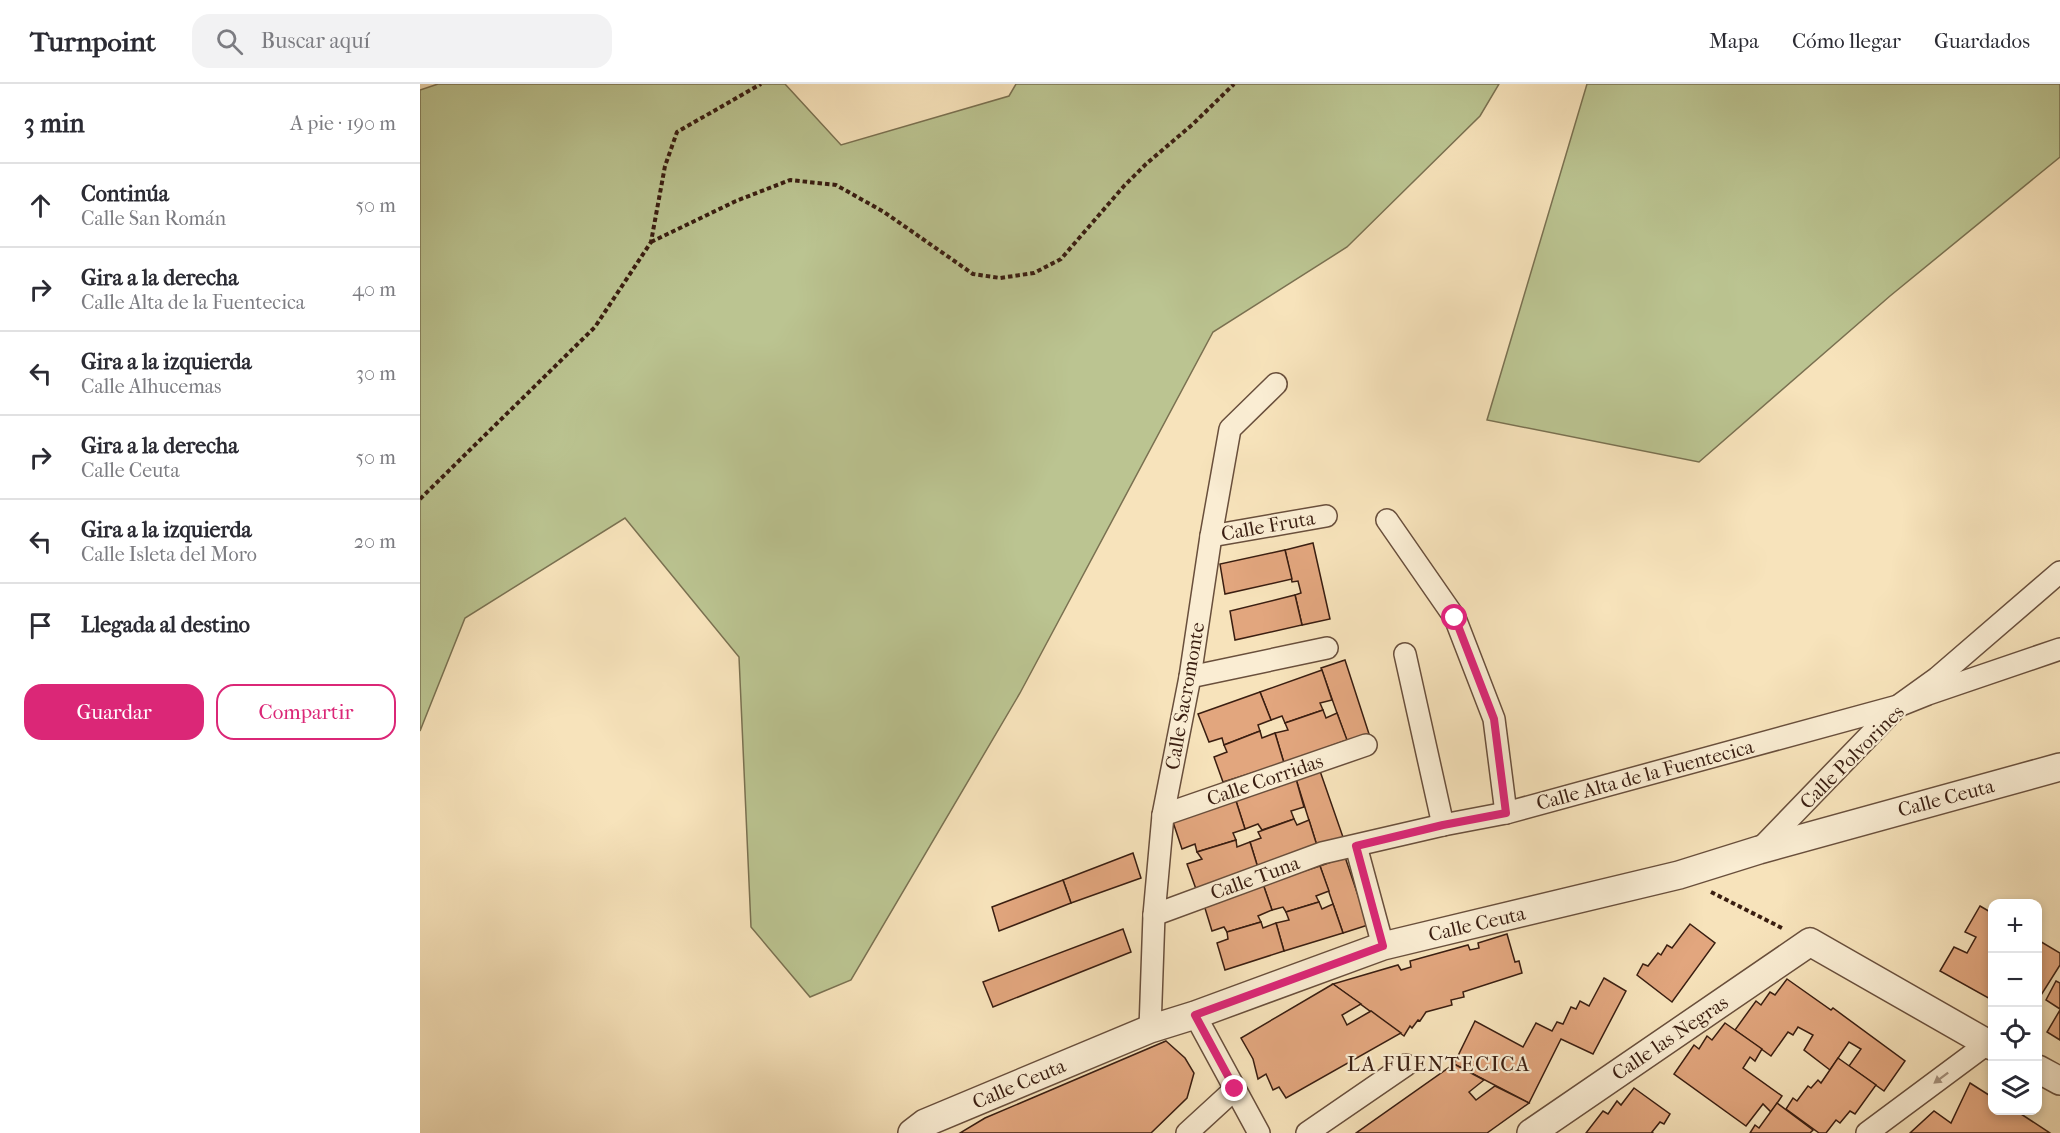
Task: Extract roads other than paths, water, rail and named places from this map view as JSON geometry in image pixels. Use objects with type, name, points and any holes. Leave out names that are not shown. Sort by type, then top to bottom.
[{"type":"street","name":"Calle Sacromonte","points":[[1150,1029],[1154,915],[1163,815],[1190,677],[1230,429],[1276,384]]},
{"type":"street","name":"Calle Fruta","points":[[1211,536],[1326,516]]},
{"type":"street","points":[[1388,520],[1455,618],[1494,719],[1506,813]]},
{"type":"street","points":[[1898,706],[1937,678],[2060,572]]},
{"type":"street","points":[[1190,677],[1327,648]]},
{"type":"street","name":"Calle Polvorines","points":[[1759,850],[1898,706],[2060,649]]},
{"type":"street","points":[[1405,654],[1443,825]]},
{"type":"street","name":"Calle Alta de la Fuentecica","points":[[1356,846],[1443,825],[1506,813],[1898,706]]},
{"type":"street","name":"Calle Corridas","points":[[1163,815],[1366,745]]},
{"type":"street","name":"Calle Ceuta","points":[[912,1133],[925,1123],[1150,1029],[1195,1015],[1383,946],[1679,875],[1759,850],[2060,767]]},
{"type":"street","points":[[1356,846],[1383,946]]},
{"type":"street","name":"Calle Tuna","points":[[1154,915],[1322,854],[1356,846]]},
{"type":"street","name":"Calle las Negras","points":[[1531,1133],[1810,942],[1988,1043]]},
{"type":"street","points":[[1195,1015],[1259,1133]]},
{"type":"street","points":[[1867,1133],[1988,1045]]},
{"type":"street","points":[[1307,1133],[1406,1065]]},
{"type":"street","points":[[2042,1072],[2060,1081]]},
{"type":"street","points":[[1187,1133],[1235,1089]]},
{"type":"district","name":"LA FUENTECICA","points":[[1439,1064]]}]
